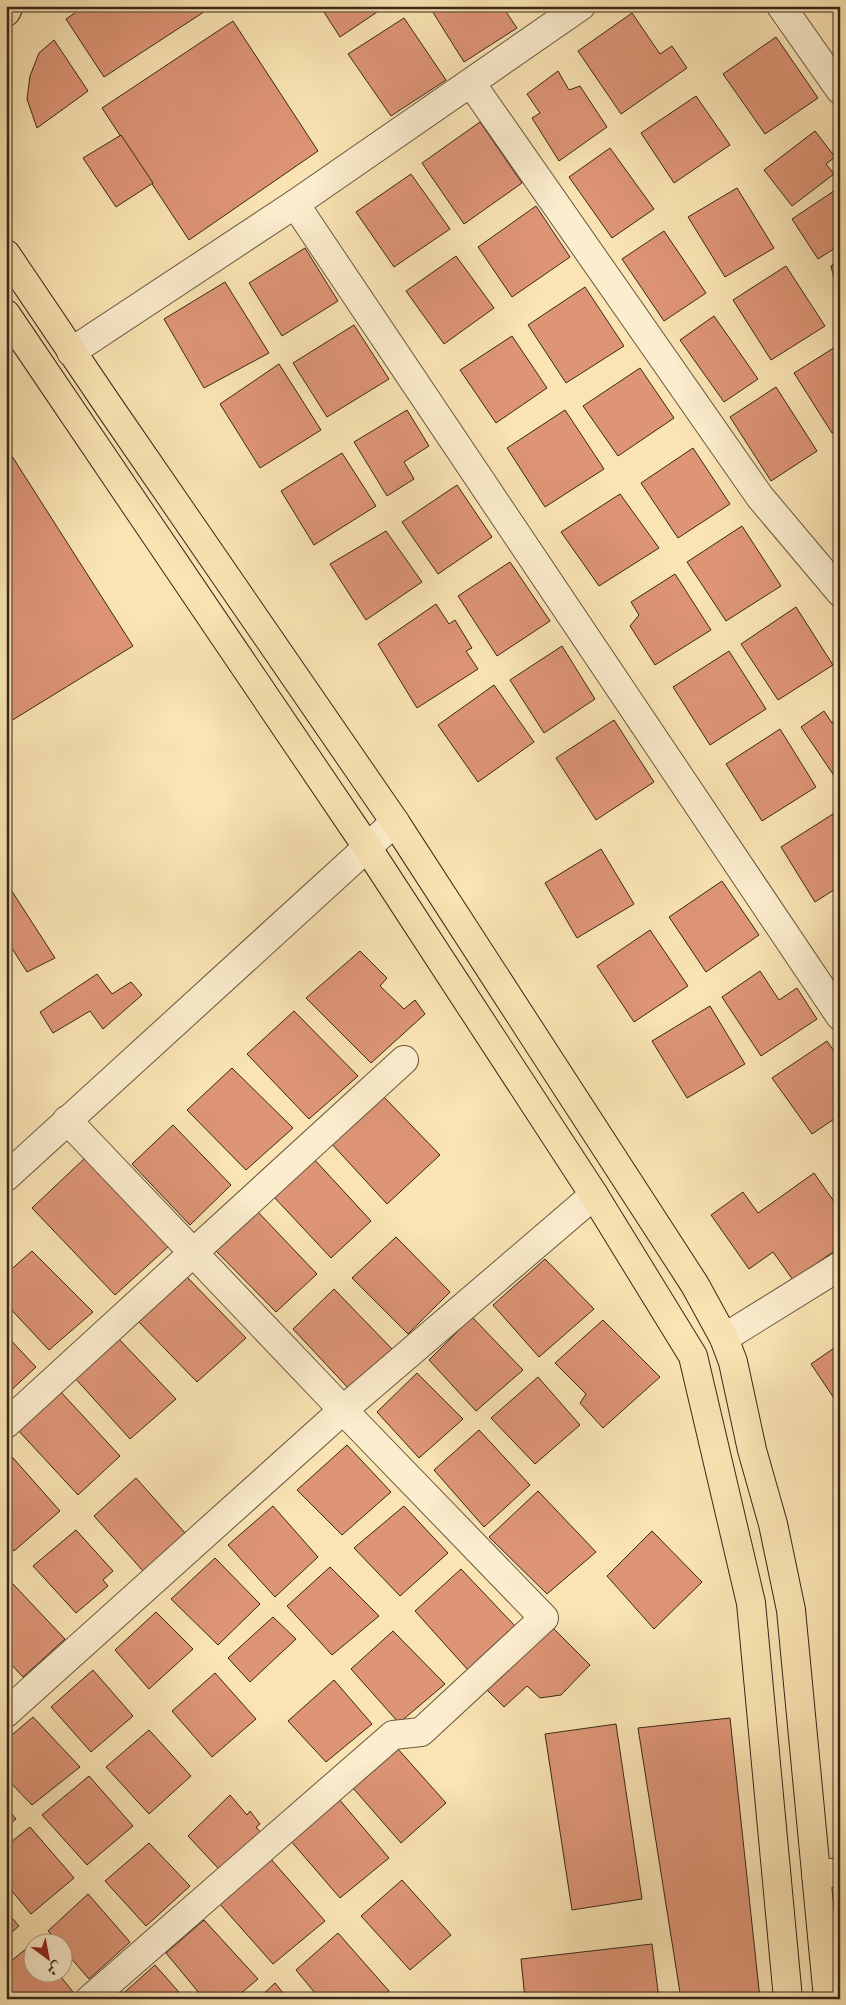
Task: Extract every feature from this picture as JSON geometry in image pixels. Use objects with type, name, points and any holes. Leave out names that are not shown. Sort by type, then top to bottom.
[{"type":"highway","points":[[6,12],[9,6]]},
{"type":"highway","points":[[6,254],[71,352],[395,822],[695,1286],[724,1338],[733,1362],[752,1450],[773,1524],[791,1610],[828,1874],[828,1999]]},
{"type":"highway","points":[[6,314],[367,847],[594,1195],[693,1356],[751,1604],[788,1999]]},
{"type":"street","points":[[71,352],[295,204],[581,6]]},
{"type":"street","points":[[781,6],[840,90]]},
{"type":"street","points":[[471,83],[760,497],[839,591]]},
{"type":"street","points":[[295,204],[840,1016]]},
{"type":"street","points":[[6,1177],[395,822]]},
{"type":"street","points":[[6,1424],[404,1060]]},
{"type":"street","points":[[67,1120],[544,1618],[420,1732],[393,1735],[90,1999]]},
{"type":"street","points":[[6,1713],[343,1410],[594,1195]]},
{"type":"street","points":[[724,1338],[840,1266]]},
{"type":"building","points":[[85,6],[213,6],[104,77],[66,19]]},
{"type":"building","points":[[320,6],[386,6],[340,37]]},
{"type":"building","points":[[429,6],[502,6],[517,28],[464,62]]},
{"type":"building","points":[[632,13],[660,54],[672,46],[687,68],[621,114],[578,51]]},
{"type":"building","points":[[404,18],[446,80],[391,116],[348,54]]},
{"type":"building","points":[[233,21],[318,151],[189,240],[102,108]]},
{"type":"building","points":[[776,37],[818,98],[765,134],[723,74]]},
{"type":"building","points":[[54,40],[88,91],[37,128],[27,99],[30,76],[39,53]]},
{"type":"building","points":[[558,71],[569,90],[580,86],[607,127],[559,161],[532,118],[540,113],[527,94]]},
{"type":"building","points":[[696,96],[730,145],[674,183],[641,133]]},
{"type":"building","points":[[480,122],[522,183],[464,224],[422,163]]},
{"type":"building","points":[[815,131],[835,157],[826,164],[834,174],[792,206],[764,170]]},
{"type":"building","points":[[121,135],[153,183],[116,207],[83,158]]},
{"type":"building","points":[[610,148],[654,209],[612,238],[569,177]]},
{"type":"building","points":[[411,174],[450,229],[394,267],[356,212]]},
{"type":"building","points":[[840,187],[840,245],[818,259],[792,219]]},
{"type":"building","points":[[737,188],[774,248],[725,277],[688,217]]},
{"type":"building","points":[[536,206],[570,257],[512,297],[478,247]]},
{"type":"building","points":[[664,231],[706,293],[664,321],[622,259]]},
{"type":"building","points":[[305,248],[338,301],[282,336],[249,283]]},
{"type":"building","points":[[456,256],[494,308],[444,344],[406,291]]},
{"type":"building","points":[[840,260],[840,292],[836,286],[831,266]]},
{"type":"building","points":[[786,266],[825,326],[771,360],[733,300]]},
{"type":"building","points":[[225,282],[269,353],[204,388],[164,319]]},
{"type":"building","points":[[585,287],[624,346],[566,383],[528,325]]},
{"type":"building","points":[[714,316],[758,379],[724,402],[680,340]]},
{"type":"building","points":[[354,325],[389,379],[327,417],[293,363]]},
{"type":"building","points":[[512,336],[547,388],[496,423],[460,370]]},
{"type":"building","points":[[840,344],[840,428],[832,433],[794,373]]},
{"type":"building","points":[[279,364],[321,430],[260,468],[220,404]]},
{"type":"building","points":[[640,368],[674,418],[618,456],[583,406]]},
{"type":"building","points":[[776,387],[817,451],[771,481],[730,417]]},
{"type":"building","points":[[407,410],[429,446],[404,462],[414,479],[387,496],[354,442]]},
{"type":"building","points":[[565,410],[604,469],[545,507],[507,448]]},
{"type":"building","points":[[693,448],[730,504],[678,538],[641,483]]},
{"type":"building","points":[[10,453],[133,646],[6,724],[6,455]]},
{"type":"building","points":[[342,453],[376,506],[314,545],[281,491]]},
{"type":"building","points":[[457,485],[492,537],[438,574],[402,522]]},
{"type":"building","points":[[620,494],[659,548],[599,586],[561,532]]},
{"type":"building","points":[[742,526],[781,586],[726,621],[687,562]]},
{"type":"building","points":[[386,531],[422,582],[366,620],[330,564]]},
{"type":"building","points":[[510,562],[550,621],[497,656],[458,596]]},
{"type":"building","points":[[675,574],[711,630],[655,665],[630,626],[639,615],[631,602]]},
{"type":"building","points":[[436,604],[449,624],[455,620],[472,648],[466,651],[478,669],[417,708],[378,644]]},
{"type":"building","points":[[796,607],[833,665],[778,700],[741,644]]},
{"type":"building","points":[[562,646],[595,699],[544,733],[510,680]]},
{"type":"building","points":[[729,651],[766,709],[710,745],[673,687]]},
{"type":"building","points":[[494,685],[534,742],[478,782],[438,725]]},
{"type":"building","points":[[824,711],[832,723],[840,720],[839,783],[801,727]]},
{"type":"building","points":[[614,720],[654,782],[596,820],[556,758]]},
{"type":"building","points":[[780,729],[816,787],[762,821],[726,764]]},
{"type":"building","points":[[833,814],[840,825],[840,886],[815,902],[781,847]]},
{"type":"building","points":[[601,849],[634,904],[577,938],[545,883]]},
{"type":"building","points":[[722,881],[759,935],[706,972],[669,917]]},
{"type":"building","points":[[6,882],[55,958],[27,972],[6,939]]},
{"type":"building","points":[[650,930],[688,986],[634,1022],[597,966]]},
{"type":"building","points":[[360,951],[387,978],[380,986],[404,1009],[415,1000],[425,1014],[371,1063],[306,998]]},
{"type":"building","points":[[760,971],[779,1000],[797,988],[817,1019],[761,1056],[722,997]]},
{"type":"building","points":[[97,974],[112,994],[131,982],[142,995],[103,1029],[90,1011],[53,1033],[40,1012]]},
{"type":"building","points":[[710,1006],[745,1064],[687,1098],[652,1041]]},
{"type":"building","points":[[294,1011],[358,1076],[309,1119],[247,1054]]},
{"type":"building","points":[[827,1041],[840,1060],[840,1115],[812,1134],[772,1078]]},
{"type":"building","points":[[232,1068],[293,1128],[246,1170],[187,1110]]},
{"type":"building","points":[[381,1094],[440,1155],[387,1204],[330,1142]]},
{"type":"building","points":[[173,1125],[231,1185],[190,1225],[132,1164]]},
{"type":"building","points":[[86,1157],[169,1246],[115,1295],[32,1208]]},
{"type":"building","points":[[313,1158],[371,1221],[331,1258],[273,1196]]},
{"type":"building","points":[[814,1173],[840,1210],[840,1247],[793,1280],[773,1252],[749,1269],[711,1215],[743,1192],[758,1213]]},
{"type":"building","points":[[257,1211],[317,1274],[276,1312],[215,1250]]},
{"type":"building","points":[[396,1237],[450,1292],[408,1334],[352,1278]]},
{"type":"building","points":[[32,1251],[93,1312],[49,1350],[6,1304],[6,1274]]},
{"type":"building","points":[[545,1259],[594,1309],[539,1357],[493,1305]]},
{"type":"building","points":[[186,1276],[246,1338],[197,1382],[137,1320]]},
{"type":"building","points":[[334,1289],[393,1350],[350,1390],[293,1329]]},
{"type":"building","points":[[472,1317],[523,1370],[476,1411],[429,1360]]},
{"type":"building","points":[[603,1320],[660,1377],[603,1428],[580,1403],[586,1394],[555,1363]]},
{"type":"building","points":[[6,1335],[36,1367],[6,1395]]},
{"type":"building","points":[[118,1338],[176,1399],[130,1439],[74,1377]]},
{"type":"building","points":[[840,1344],[840,1407],[811,1364]]},
{"type":"building","points":[[417,1373],[463,1419],[419,1458],[377,1412]]},
{"type":"building","points":[[538,1377],[580,1425],[535,1464],[491,1418]]},
{"type":"building","points":[[59,1390],[120,1456],[78,1495],[16,1428]]},
{"type":"building","points":[[479,1430],[530,1485],[484,1527],[434,1470]]},
{"type":"building","points":[[347,1445],[391,1492],[342,1535],[297,1490]]},
{"type":"building","points":[[6,1450],[60,1511],[14,1551],[6,1542]]},
{"type":"building","points":[[136,1478],[186,1534],[143,1571],[94,1516]]},
{"type":"building","points":[[538,1491],[596,1552],[547,1594],[489,1537]]},
{"type":"building","points":[[273,1506],[318,1557],[275,1597],[228,1545]]},
{"type":"building","points":[[404,1506],[448,1553],[400,1596],[354,1548]]},
{"type":"building","points":[[76,1530],[113,1571],[103,1580],[108,1586],[76,1613],[33,1566]]},
{"type":"building","points":[[652,1531],[702,1582],[654,1629],[607,1576]]},
{"type":"building","points":[[215,1558],[260,1604],[218,1645],[171,1599]]},
{"type":"building","points":[[330,1567],[379,1616],[332,1655],[287,1606]]},
{"type":"building","points":[[461,1569],[515,1626],[468,1670],[415,1611]]},
{"type":"building","points":[[12,1583],[65,1639],[23,1677],[6,1659],[6,1589]]},
{"type":"building","points":[[156,1612],[193,1649],[149,1689],[115,1650]]},
{"type":"building","points":[[273,1617],[296,1639],[250,1682],[228,1658]]},
{"type":"building","points":[[551,1626],[590,1665],[561,1695],[540,1698],[527,1686],[504,1707],[486,1689]]},
{"type":"building","points":[[393,1631],[445,1684],[399,1723],[351,1669]]},
{"type":"building","points":[[93,1670],[133,1716],[91,1752],[51,1707]]},
{"type":"building","points":[[215,1673],[256,1719],[212,1757],[172,1711]]},
{"type":"building","points":[[334,1680],[372,1724],[326,1762],[288,1721]]},
{"type":"building","points":[[33,1717],[80,1767],[32,1805],[6,1778],[6,1740]]},
{"type":"building","points":[[730,1718],[760,1999],[681,1999],[638,1728]]},
{"type":"building","points":[[616,1724],[642,1899],[572,1910],[545,1734]]},
{"type":"building","points":[[149,1730],[191,1776],[149,1814],[106,1767]]},
{"type":"building","points":[[397,1748],[446,1803],[401,1843],[353,1788]]},
{"type":"building","points":[[89,1776],[133,1826],[87,1865],[42,1815]]},
{"type":"building","points":[[230,1795],[247,1815],[250,1811],[260,1824],[256,1827],[272,1846],[230,1881],[188,1836]]},
{"type":"building","points":[[338,1798],[389,1858],[340,1898],[290,1840]]},
{"type":"building","points":[[6,1807],[16,1819],[6,1827]]},
{"type":"building","points":[[30,1827],[74,1878],[31,1914],[6,1884],[6,1846]]},
{"type":"building","points":[[149,1843],[190,1886],[146,1926],[105,1881]]},
{"type":"building","points":[[269,1857],[325,1921],[273,1964],[218,1902]]},
{"type":"building","points":[[402,1880],[451,1935],[410,1970],[361,1916]]},
{"type":"building","points":[[88,1894],[130,1942],[89,1979],[72,1959],[72,1932],[48,1931]]},
{"type":"building","points":[[6,1911],[19,1926],[6,1937]]},
{"type":"building","points":[[204,1920],[258,1979],[234,1999],[204,1999],[166,1953]]},
{"type":"building","points":[[338,1933],[389,1991],[379,1999],[320,1999],[296,1970]]},
{"type":"building","points":[[652,1944],[659,1999],[525,1999],[521,1959]]},
{"type":"building","points":[[22,1952],[22,1982],[65,1982],[73,1992],[65,1999],[6,1999],[6,1965]]},
{"type":"building","points":[[155,1965],[185,1999],[117,1999]]},
{"type":"building","points":[[275,1983],[288,1999],[258,1999]]}]
